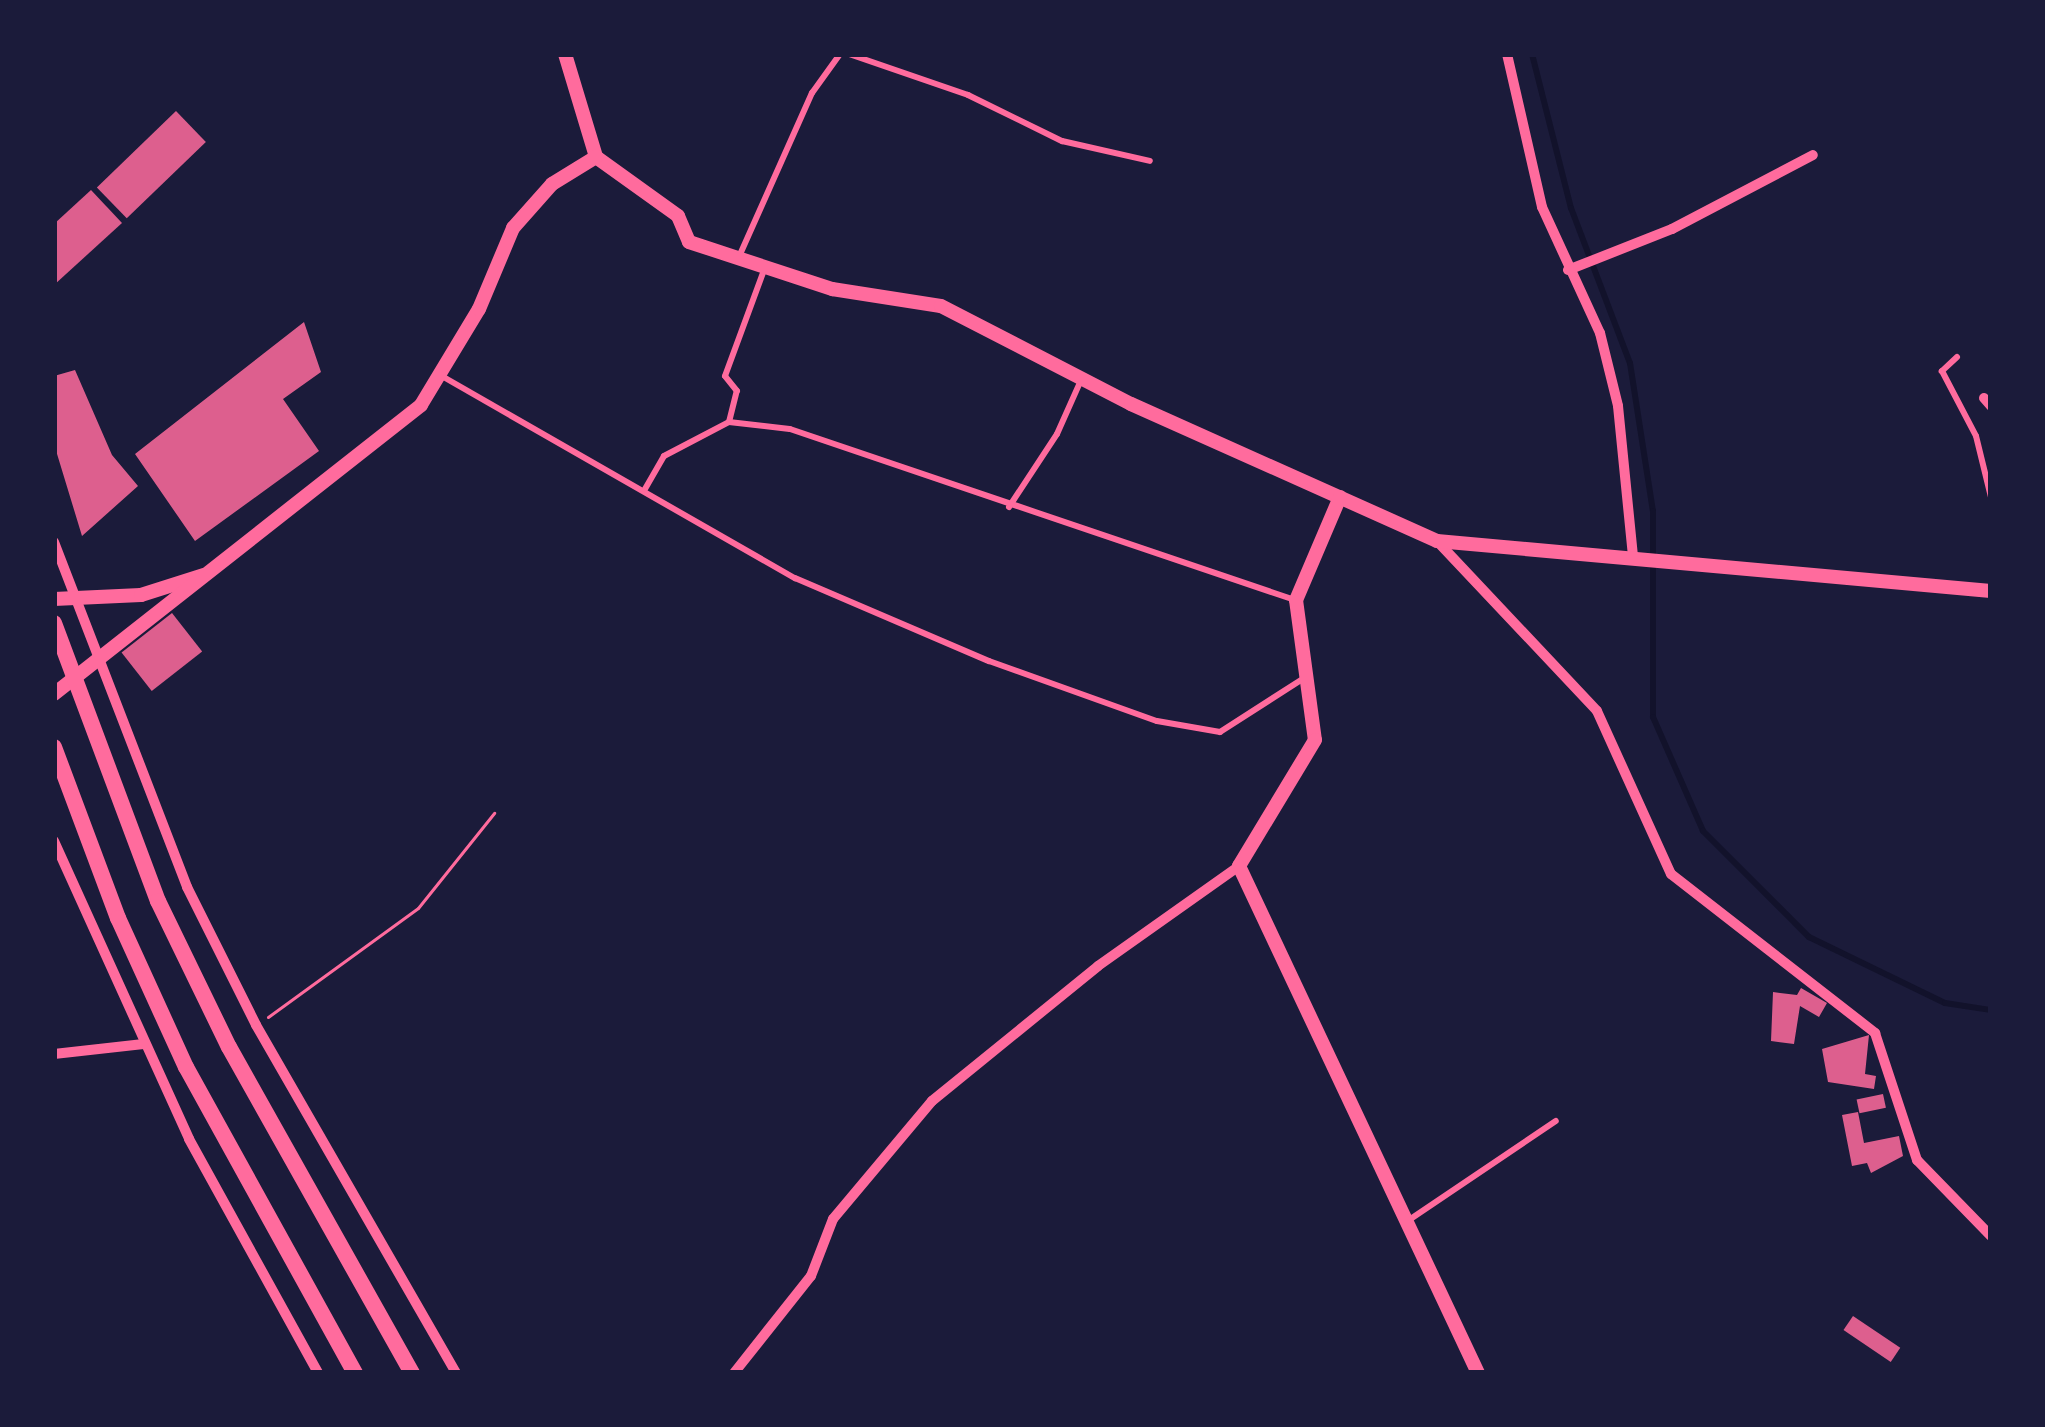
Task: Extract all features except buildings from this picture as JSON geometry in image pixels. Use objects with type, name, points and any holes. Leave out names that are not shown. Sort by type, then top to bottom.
[{"type":"main road","points":[[54,623],[158,901],[240,1068],[412,1373]]},
{"type":"main road","points":[[54,747],[118,917],[186,1067],[355,1373]]},
{"type":"street","points":[[565,54],[596,157],[678,216],[688,242],[764,270],[940,306],[1081,380],[1437,541],[1991,591]]},
{"type":"street","points":[[1507,54],[1542,207],[1600,333],[1618,406],[1633,557]]},
{"type":"street","points":[[1568,270],[1624,249],[1813,155]]},
{"type":"street","points":[[54,694],[371,451],[421,405],[513,228],[552,184],[596,157]]},
{"type":"street","points":[[734,1373],[811,1276],[833,1220],[932,1101],[1098,966],[1239,866],[1315,740],[1296,600],[1340,497]]},
{"type":"street","points":[[1437,541],[1597,711],[1671,874],[1875,1033],[1917,1160],[1991,1236]]},
{"type":"street","points":[[54,542],[94,662],[187,887],[256,1025],[456,1373]]},
{"type":"street","points":[[54,598],[141,595],[220,569]]},
{"type":"street","points":[[54,841],[142,1044],[318,1373]]},
{"type":"street","points":[[1239,866],[1478,1373]]},
{"type":"street","points":[[54,1054],[142,1044]]},
{"type":"lane","points":[[736,262],[812,93],[839,54]]},
{"type":"lane","points":[[849,54],[968,95],[1061,141],[1150,161]]},
{"type":"lane","points":[[729,422],[737,391],[725,376],[764,270]]},
{"type":"lane","points":[[1957,357],[1942,371],[1976,436],[1991,497]]},
{"type":"lane","points":[[439,374],[795,578],[988,661],[1156,721],[1220,732],[1304,678]]},
{"type":"lane","points":[[1009,507],[1081,380]]},
{"type":"lane","points":[[645,489],[664,456],[729,422],[790,429],[1009,507],[1296,600]]},
{"type":"lane","points":[[1406,1222],[1556,1121]]},
{"type":"path","points":[[256,1025],[418,908],[494,813]]},
{"type":"waterway","points":[[1532,54],[1571,208],[1630,363],[1653,511],[1653,717],[1703,831],[1809,937],[1945,1003],[1991,1010]]}]
